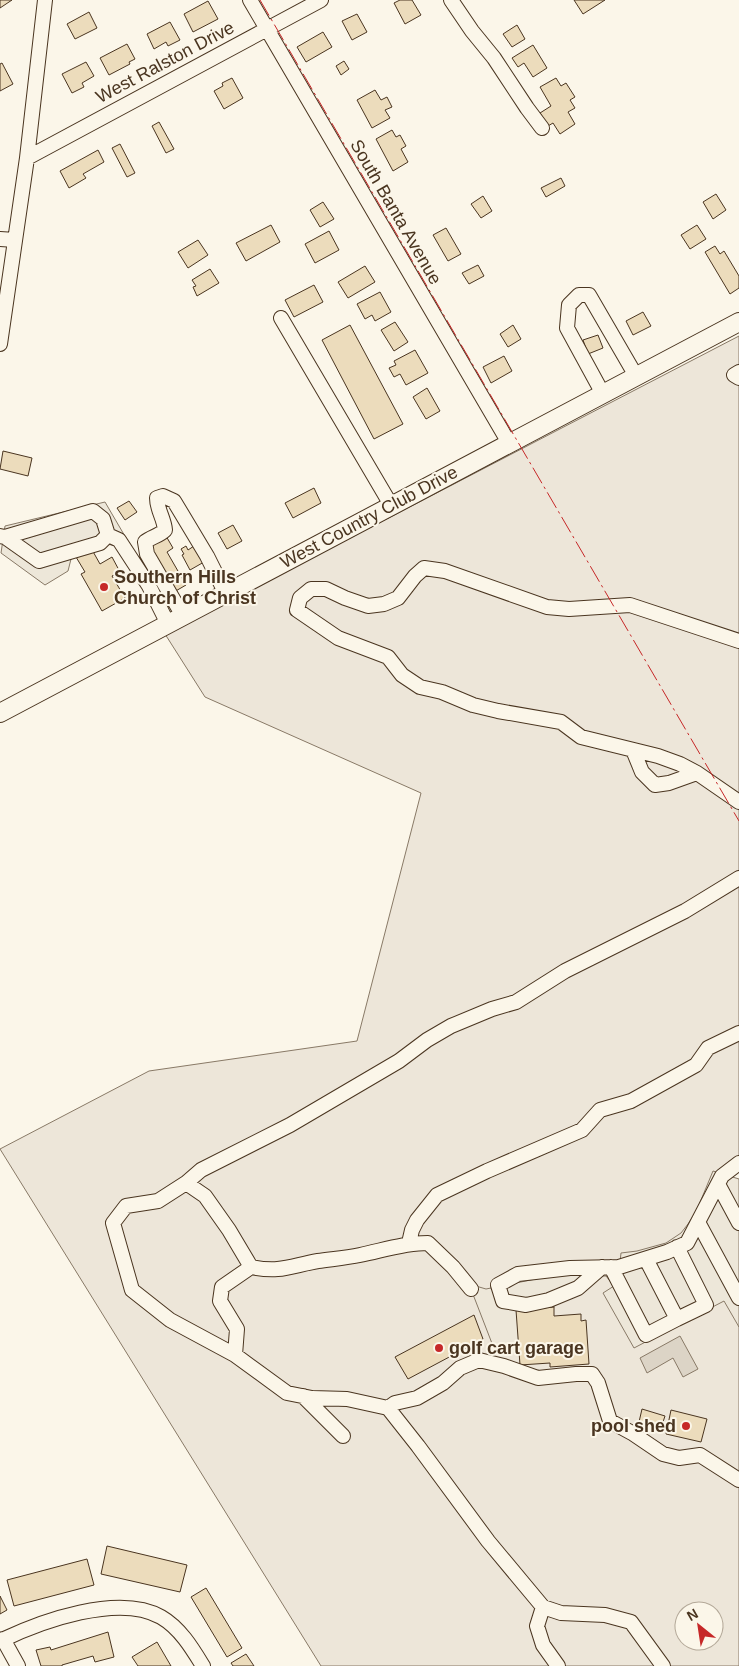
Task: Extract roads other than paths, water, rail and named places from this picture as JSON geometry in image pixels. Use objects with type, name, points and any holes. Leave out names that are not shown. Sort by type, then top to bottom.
[{"type":"main road","name":"West Country Club Drive","points":[[0,713],[739,322]]},
{"type":"street","points":[[0,344],[27,158],[46,0]]},
{"type":"street","name":"South Banta Avenue","points":[[250,0],[508,443]]},
{"type":"street","name":"West Ralston Drive","points":[[27,158],[321,0]]},
{"type":"street","points":[[451,0],[542,128]]},
{"type":"street","points":[[0,239],[15,240]]},
{"type":"street","points":[[603,394],[567,328],[569,305],[579,295],[589,295],[636,376]]},
{"type":"street","points":[[282,318],[391,505]]},
{"type":"street","points":[[739,372],[734,375],[739,378]]},
{"type":"street","points":[[175,620],[147,554],[144,542],[149,538],[160,535],[165,530],[165,522],[157,506],[157,498],[163,496],[174,501],[207,556],[226,594]]},
{"type":"street","points":[[2,537],[93,511],[103,519],[108,535],[119,540],[149,586],[175,620]]},
{"type":"street","points":[[2,537],[38,561],[100,543],[108,535]]},
{"type":"street","points":[[739,641],[630,605],[569,609],[547,607],[445,571],[424,568],[415,576],[398,598],[384,604],[368,606],[326,589],[311,589],[300,598],[297,610],[338,638],[388,657],[402,675],[420,687],[442,692],[473,705],[561,722],[581,737],[658,756],[680,764],[739,802]]},
{"type":"street","points":[[633,750],[642,772],[655,785],[669,783],[696,774]]},
{"type":"street","points":[[663,1666],[631,1622],[606,1615],[561,1614],[543,1607],[488,1541],[402,1424],[388,1408],[347,1399],[312,1398],[287,1393],[235,1355],[170,1320],[132,1290],[113,1222],[126,1206],[158,1201],[186,1183],[201,1170],[298,1120],[400,1061],[427,1040],[451,1026],[492,1009],[516,1002],[565,971],[685,911],[739,878]]},
{"type":"street","points":[[409,1243],[417,1220],[437,1195],[486,1171],[582,1130],[600,1110],[631,1101],[680,1074],[696,1065],[708,1048],[739,1033]]},
{"type":"street","points":[[607,1267],[578,1288],[549,1300],[526,1305],[503,1301],[498,1285],[518,1274],[570,1268],[607,1267],[619,1267],[687,1243],[722,1176],[739,1163]]},
{"type":"street","points":[[186,1183],[206,1196],[251,1267]]},
{"type":"street","points":[[718,1184],[739,1223]]},
{"type":"street","points":[[698,1222],[739,1298]]},
{"type":"street","points":[[235,1355],[237,1329],[220,1301],[222,1287],[251,1267],[268,1270],[287,1269],[317,1261],[358,1255],[409,1243],[428,1243],[448,1262],[471,1289]]},
{"type":"street","points":[[607,1267],[646,1335],[706,1305],[677,1247]]},
{"type":"street","points":[[646,1258],[677,1319]]},
{"type":"street","points":[[388,1408],[395,1403],[416,1398],[443,1384],[460,1368],[479,1360],[504,1366],[538,1378],[592,1374],[598,1383],[610,1421],[632,1432],[663,1454],[679,1458],[700,1455],[739,1480]]},
{"type":"street","points":[[303,1396],[343,1436]]},
{"type":"street","points":[[402,1424],[416,1398]]},
{"type":"street","points":[[18,1666],[1,1640],[65,1616],[99,1609],[128,1607],[150,1612],[171,1624],[186,1641],[203,1666]]},
{"type":"street","points":[[543,1607],[537,1626],[543,1645],[558,1666]]},
{"type":"place","name":"Southern Hills Church of Christ","points":[[104,587]]},
{"type":"place","name":"golf cart garage","points":[[439,1348]]},
{"type":"place","name":"pool shed","points":[[686,1426]]}]
